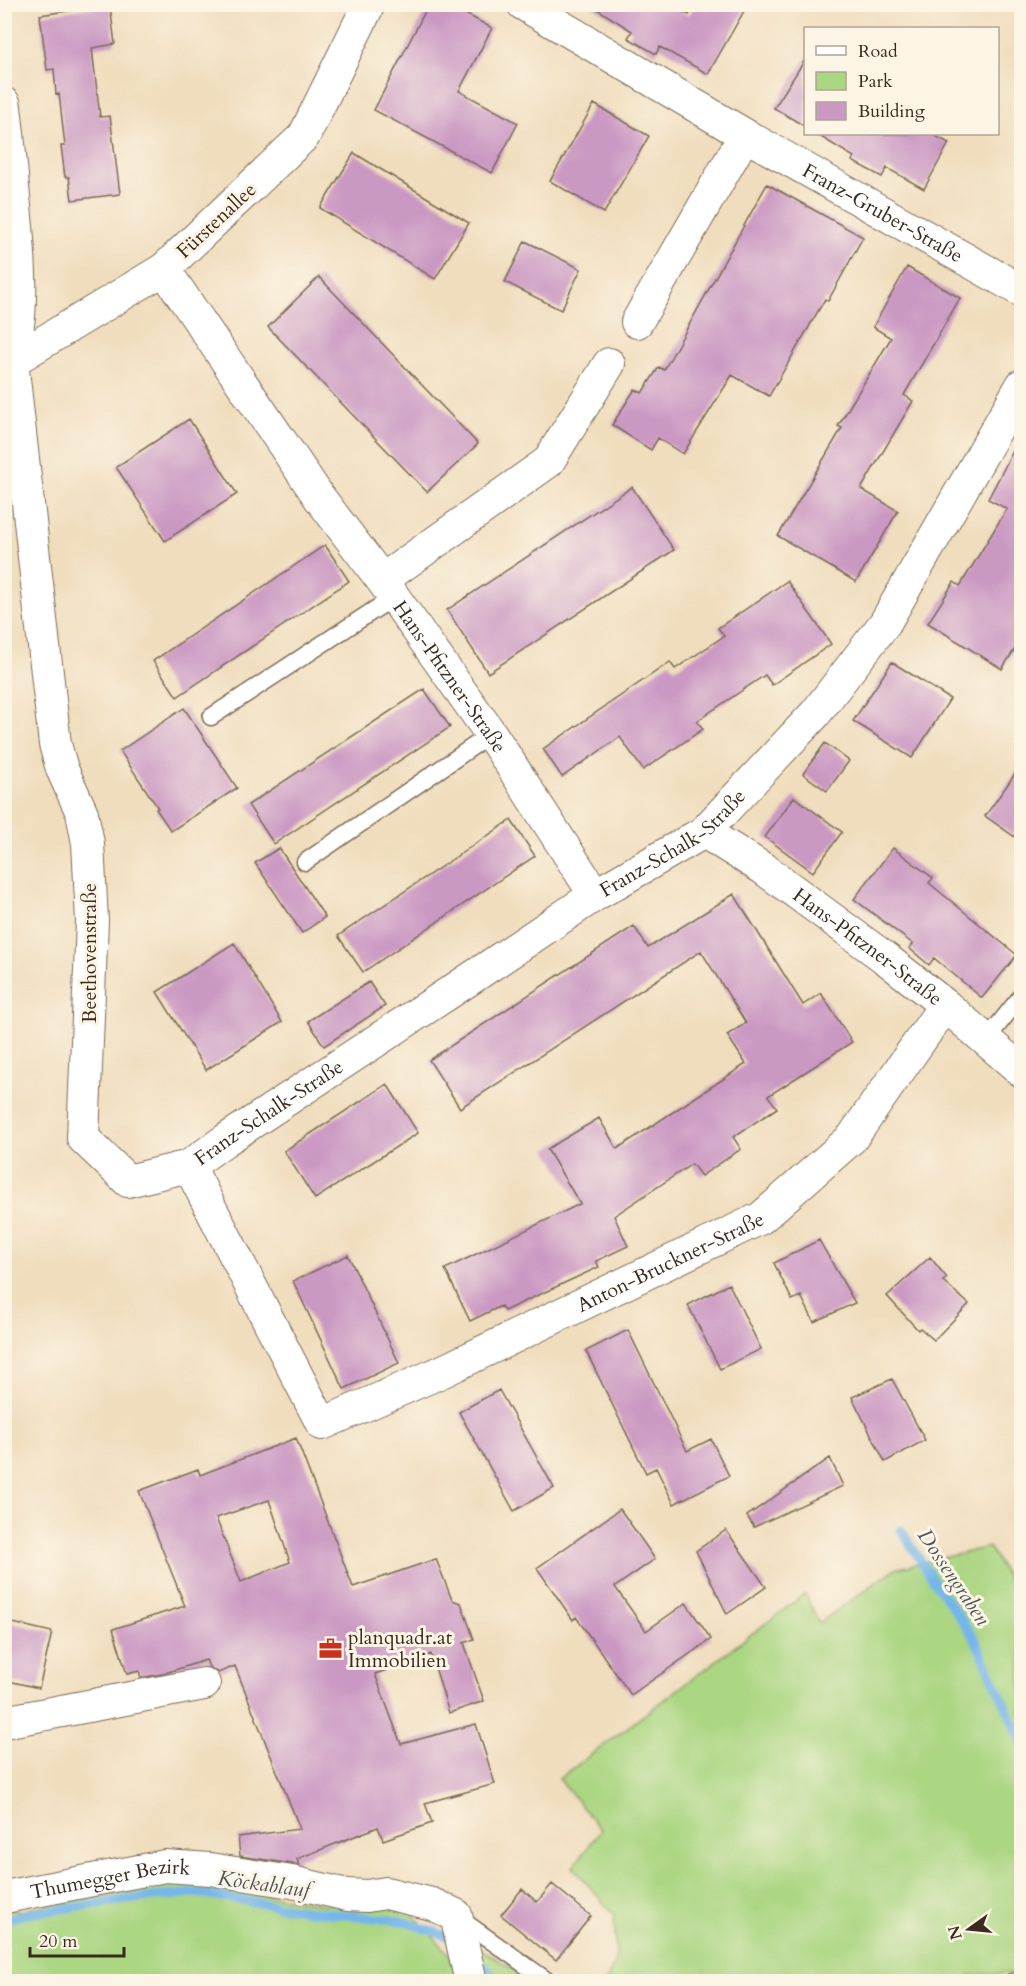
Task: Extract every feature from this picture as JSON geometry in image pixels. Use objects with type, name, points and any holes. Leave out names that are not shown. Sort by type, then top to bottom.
[{"type":"street","name":"Fürstenallee","points":[[8,370],[164,269],[304,136],[369,4]]},
{"type":"street","name":"Franz-Gruber-Straße","points":[[523,4],[745,135],[1022,291]]},
{"type":"street","points":[[4,104],[18,240],[17,338],[8,370]]},
{"type":"street","points":[[637,322],[745,135]]},
{"type":"street","name":"Hans-Pfitzner-Straße","points":[[164,269],[319,497],[388,588],[491,734],[596,895]]},
{"type":"street","name":"Hans-Pfitzner-Straße","points":[[388,588],[548,462],[609,364]]},
{"type":"street","name":"Beethovenstraße","points":[[8,370],[55,744],[62,769],[82,813],[88,843],[92,921],[83,1138],[128,1181],[189,1166]]},
{"type":"street","name":"Franz-Schalk-Straße","points":[[189,1166],[596,895],[704,832],[815,714],[885,623],[1022,385]]},
{"type":"street","name":"Hans-Pfitzner-Straße","points":[[704,832],[764,869],[885,958],[945,1005],[1022,1071]]},
{"type":"street","name":"Anton-Bruckner-Straße","points":[[189,1166],[322,1424],[441,1372],[761,1218],[852,1138],[945,1005]]},
{"type":"street","points":[[4,1722],[204,1684]]},
{"type":"street","name":"Thumegger Bezirk","points":[[4,1895],[10,1896],[165,1866],[210,1869],[347,1895],[367,1896],[386,1893],[432,1904],[464,1949]]},
{"type":"lane","points":[[211,717],[388,588]]},
{"type":"lane","points":[[305,862],[491,734]]},
{"type":"lane","points":[[986,1040],[1022,994]]},
{"type":"lane","name":"Thumegger Bezirk","points":[[464,1949],[549,1982]]},
{"type":"lane","points":[[1012,1982],[1022,1981]]},
{"type":"green space","points":[[989,1547],[1021,1602],[1021,1973],[968,1975],[967,1982],[606,1981],[616,1961],[614,1915],[573,1867],[601,1830],[559,1779],[805,1594],[819,1623],[895,1569]]},
{"type":"green space","points":[[186,1882],[323,1904],[401,1901],[450,1955],[457,1982],[5,1982],[5,1909],[20,1911],[57,1902]]},
{"type":"green space","points":[[481,1949],[532,1981],[480,1981],[474,1962]]},
{"type":"building","points":[[429,4],[447,4],[492,28],[459,91],[518,123],[492,173],[374,110]]},
{"type":"building","points":[[589,4],[668,4],[689,15],[695,4],[748,4],[708,74],[660,47],[656,54],[628,38],[632,31]]},
{"type":"building","points":[[110,5],[115,44],[92,48],[100,117],[110,116],[120,194],[72,200],[69,177],[65,177],[61,146],[65,146],[59,94],[56,95],[54,69],[47,70],[40,15]]},
{"type":"building","points":[[804,61],[804,126],[774,108]]},
{"type":"building","points":[[594,104],[649,136],[604,213],[550,181]]},
{"type":"building","points":[[818,135],[934,135],[949,143],[924,189],[887,168],[882,177],[852,161],[854,157]]},
{"type":"building","points":[[354,153],[469,223],[435,279],[320,208]]},
{"type":"building","points":[[767,184],[863,237],[828,301],[825,299],[769,396],[732,375],[683,454],[658,438],[651,450],[612,425],[635,389],[642,393],[659,367],[664,370]]},
{"type":"building","points":[[525,241],[581,269],[561,310],[505,282]]},
{"type":"building","points":[[907,267],[960,298],[904,395],[913,401],[861,489],[898,511],[856,582],[778,536],[842,428],[838,426],[891,338],[873,327]]},
{"type":"building","points":[[319,277],[478,444],[427,492],[268,327]]},
{"type":"building","points":[[189,419],[237,494],[165,541],[116,467]]},
{"type":"building","points":[[1022,434],[1022,638],[1002,669],[928,623],[954,582],[960,586],[1007,509],[988,499]]},
{"type":"building","points":[[632,487],[674,550],[488,673],[447,610]]},
{"type":"building","points":[[325,545],[349,581],[177,697],[153,661]]},
{"type":"building","points":[[787,581],[831,644],[772,685],[765,675],[697,721],[703,729],[643,770],[620,737],[562,777],[543,749],[670,662],[675,669],[724,636],[718,628]]},
{"type":"building","points":[[892,662],[950,699],[912,758],[853,721]]},
{"type":"building","points":[[424,689],[450,727],[274,844],[248,805]]},
{"type":"building","points":[[184,708],[237,788],[171,831],[120,751]]},
{"type":"building","points":[[825,743],[849,761],[827,791],[803,774]]},
{"type":"building","points":[[1022,764],[1022,842],[985,816]]},
{"type":"building","points":[[794,797],[842,832],[813,872],[765,837]]},
{"type":"building","points":[[511,820],[535,856],[363,972],[338,936]]},
{"type":"building","points":[[279,848],[325,917],[302,933],[255,863]]},
{"type":"building","points":[[893,848],[933,878],[929,883],[1017,955],[982,998],[934,958],[929,965],[909,948],[913,944],[854,899]]},
{"type":"building","points":[[734,894],[803,1005],[821,993],[852,1042],[768,1096],[777,1108],[733,1137],[741,1149],[701,1176],[692,1164],[614,1216],[628,1246],[596,1261],[599,1267],[504,1311],[501,1306],[470,1321],[445,1269],[580,1204],[547,1149],[599,1118],[617,1149],[746,1064],[727,1035],[746,1023],[701,951],[460,1108],[429,1060],[634,926],[648,948]]},
{"type":"building","points":[[234,943],[282,1022],[206,1070],[157,992]]},
{"type":"building","points":[[369,982],[385,1006],[324,1046],[308,1021]]},
{"type":"building","points":[[387,1084],[418,1133],[315,1199],[284,1151]]},
{"type":"building","points":[[819,1240],[855,1303],[814,1322],[801,1296],[792,1300],[774,1263]]},
{"type":"building","points":[[348,1255],[399,1363],[344,1389],[293,1281]]},
{"type":"building","points":[[930,1257],[947,1278],[943,1281],[969,1304],[934,1340],[920,1328],[918,1330],[887,1296]]},
{"type":"building","points":[[729,1284],[761,1349],[720,1369],[688,1305]]},
{"type":"building","points":[[628,1330],[687,1451],[711,1439],[729,1476],[674,1504],[656,1468],[646,1473],[586,1351]]},
{"type":"building","points":[[892,1379],[925,1440],[885,1462],[852,1397]]},
{"type":"building","points":[[499,1390],[554,1488],[514,1511],[459,1412]]},
{"type":"building","points":[[296,1438],[353,1587],[436,1559],[452,1600],[461,1603],[474,1639],[464,1643],[484,1701],[449,1713],[431,1654],[375,1674],[401,1744],[476,1724],[495,1784],[425,1803],[432,1823],[383,1840],[378,1827],[297,1859],[299,1865],[240,1856],[238,1837],[300,1829],[235,1666],[218,1673],[209,1667],[206,1660],[141,1678],[139,1671],[127,1674],[113,1629],[185,1606],[139,1491],[198,1469],[200,1475]],"holes":[[[269,1500],[290,1562],[241,1582],[216,1518]]]},
{"type":"building","points":[[830,1458],[843,1486],[754,1527],[747,1516]]},
{"type":"building","points":[[620,1509],[655,1559],[615,1587],[646,1631],[686,1603],[711,1639],[631,1695],[576,1617],[573,1620],[537,1568]]},
{"type":"building","points":[[726,1530],[766,1587],[727,1614],[696,1551]]},
{"type":"building","points":[[4,1621],[52,1632],[39,1688],[4,1680]]},
{"type":"building","points":[[552,1884],[591,1916],[556,1960],[501,1915],[522,1889],[537,1902]]},
{"type":"waterway","name":"Dossengraben","points":[[901,1530],[975,1639],[1022,1743]]},
{"type":"waterway","name":"Köckablauf","points":[[4,1920],[26,1914],[197,1893],[309,1911],[402,1921],[454,1940]]},
{"type":"waterway","name":"Köckablauf","points":[[476,1959],[500,1982]]},
{"type":"place","name":"planquadr.at Immobilien","points":[[330,1649]]}]
